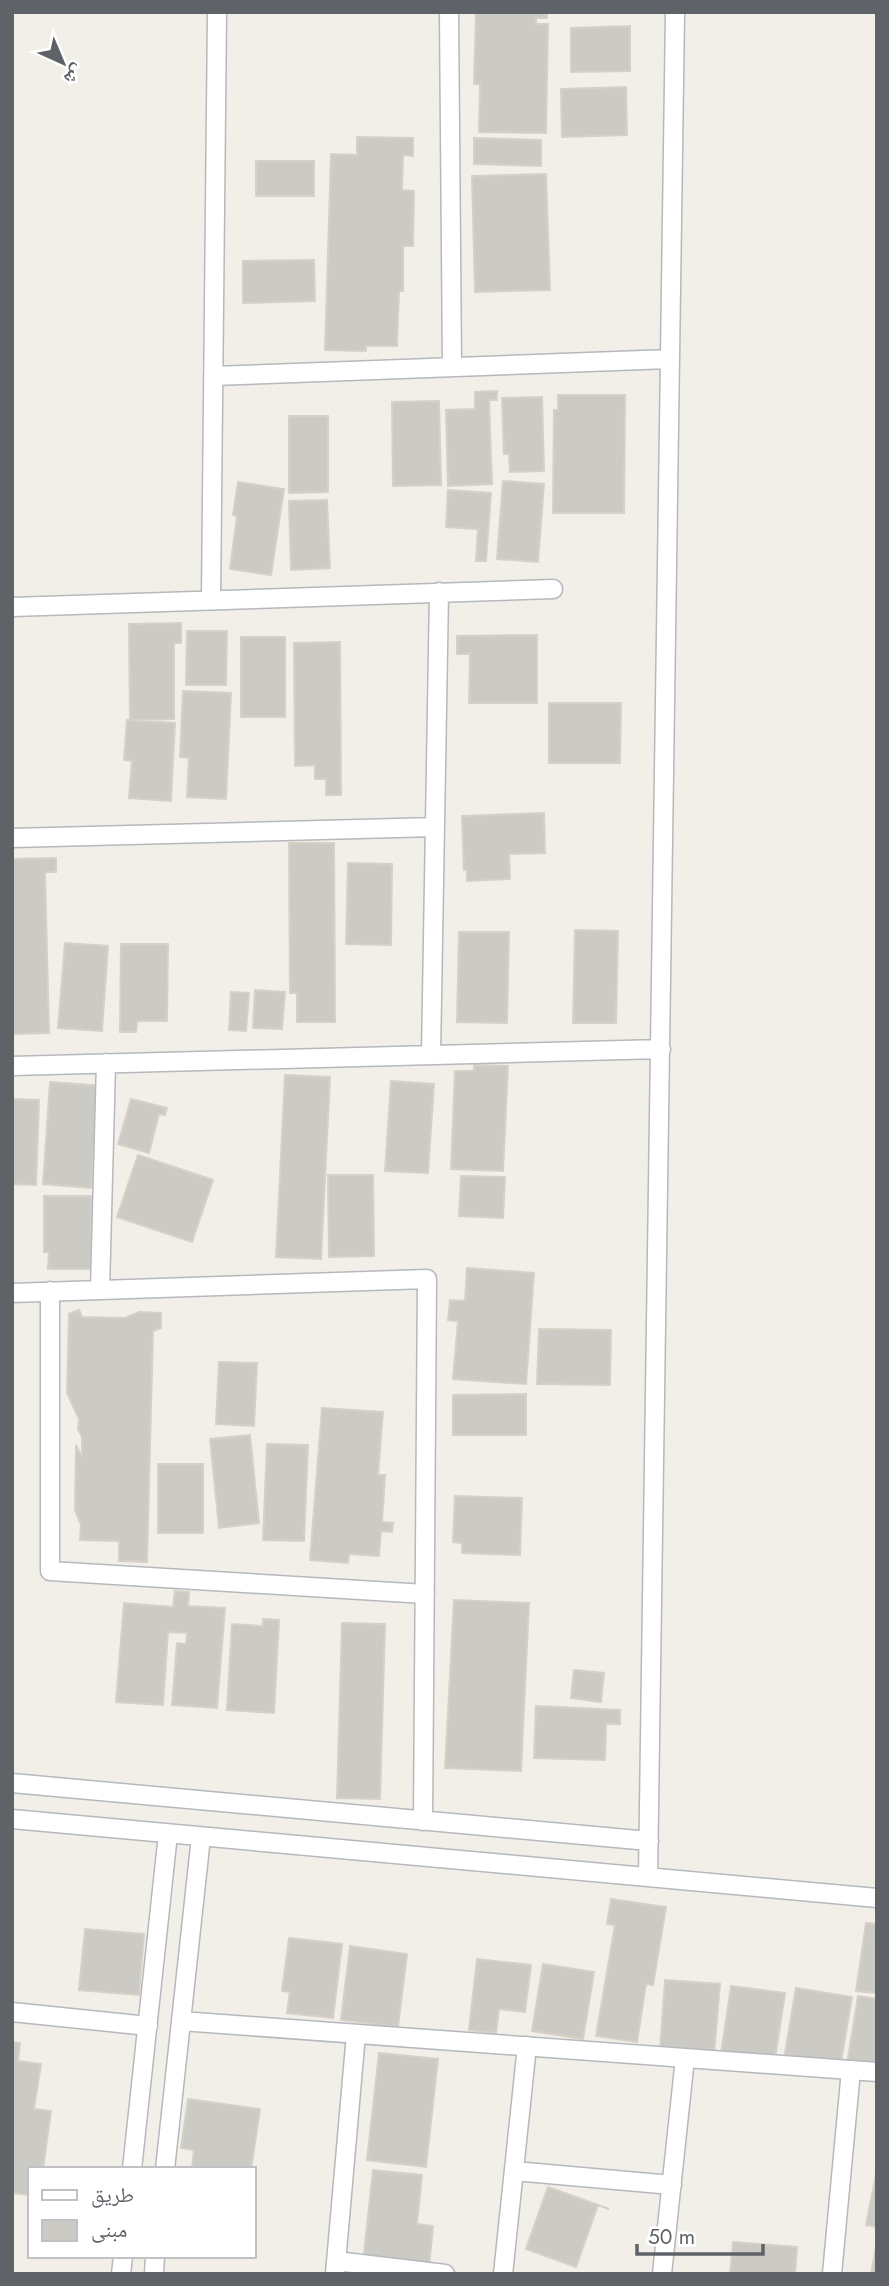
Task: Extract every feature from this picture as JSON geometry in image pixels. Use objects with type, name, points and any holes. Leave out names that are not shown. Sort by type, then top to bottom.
[{"type":"street","points":[[211,599],[218,12]]},
{"type":"street","points":[[449,12],[452,367]]},
{"type":"street","points":[[648,1877],[675,12]]},
{"type":"street","points":[[213,376],[670,359]]},
{"type":"street","points":[[12,607],[553,589]]},
{"type":"street","points":[[431,1055],[439,593]]},
{"type":"street","points":[[12,838],[435,827]]},
{"type":"street","points":[[12,1066],[661,1049]]},
{"type":"street","points":[[100,1289],[106,1063]]},
{"type":"street","points":[[12,1293],[427,1279],[423,1821]]},
{"type":"street","points":[[50,1291],[50,1571],[425,1594]]},
{"type":"street","points":[[12,1783],[649,1842]]},
{"type":"street","points":[[12,1819],[877,1898]]},
{"type":"street","points":[[132,2167],[168,1834]]},
{"type":"street","points":[[165,2167],[201,1837]]},
{"type":"street","points":[[12,2012],[148,2026]]},
{"type":"street","points":[[181,2021],[877,2072]]},
{"type":"street","points":[[356,2034],[336,2268],[445,2274]]},
{"type":"street","points":[[503,2274],[527,2046]]},
{"type":"street","points":[[663,2274],[685,2058]]},
{"type":"street","points":[[831,2274],[851,2070]]},
{"type":"street","points":[[514,2171],[672,2185]]},
{"type":"building","points":[[476,12],[547,12],[547,18],[536,18],[536,24],[548,24],[546,133],[479,132],[480,84],[474,84]]},
{"type":"building","points":[[630,26],[630,71],[571,72],[571,28]]},
{"type":"building","points":[[626,87],[627,135],[562,137],[561,89]]},
{"type":"building","points":[[357,137],[413,138],[413,156],[403,155],[402,190],[414,191],[413,246],[403,246],[403,291],[399,291],[397,346],[366,346],[366,351],[325,350],[331,154],[357,155]]},
{"type":"building","points":[[474,138],[541,140],[541,166],[474,164]]},
{"type":"building","points":[[256,161],[314,161],[314,196],[256,196]]},
{"type":"building","points":[[546,174],[550,290],[475,292],[472,176]]},
{"type":"building","points":[[314,260],[315,301],[243,303],[243,261]]},
{"type":"building","points":[[497,391],[497,400],[489,400],[492,484],[448,486],[446,410],[475,409],[475,392]]},
{"type":"building","points":[[558,395],[625,395],[624,513],[553,513],[554,410],[558,410]]},
{"type":"building","points":[[542,397],[544,471],[510,472],[509,454],[504,454],[502,398]]},
{"type":"building","points":[[439,401],[441,485],[393,486],[392,402]]},
{"type":"building","points":[[289,416],[328,416],[328,492],[289,493]]},
{"type":"building","points":[[503,481],[544,484],[538,562],[497,559]]},
{"type":"building","points":[[238,482],[284,489],[271,575],[230,569],[237,516],[233,515]]},
{"type":"building","points":[[448,490],[491,493],[486,561],[476,561],[478,529],[446,527]]},
{"type":"building","points":[[327,500],[330,568],[291,570],[289,501]]},
{"type":"building","points":[[181,623],[181,643],[174,643],[174,719],[130,720],[129,624]]},
{"type":"building","points":[[187,631],[227,631],[226,685],[186,685]]},
{"type":"building","points":[[537,635],[537,703],[469,703],[470,654],[457,654],[457,636]]},
{"type":"building","points":[[241,637],[285,637],[285,717],[241,717]]},
{"type":"building","points":[[340,642],[341,795],[326,795],[326,779],[315,779],[315,765],[295,766],[294,643]]},
{"type":"building","points":[[183,691],[231,693],[226,799],[187,797],[189,758],[180,757]]},
{"type":"building","points":[[549,703],[621,703],[620,763],[549,763]]},
{"type":"building","points":[[127,720],[175,723],[171,801],[129,798],[132,761],[124,760]]},
{"type":"building","points":[[544,813],[545,853],[509,854],[510,879],[467,881],[467,870],[464,870],[462,816]]},
{"type":"building","points":[[289,843],[334,843],[335,1022],[297,1022],[297,993],[290,993]]},
{"type":"building","points":[[56,858],[56,872],[45,872],[49,1033],[12,1034],[12,859]]},
{"type":"building","points":[[348,863],[392,864],[391,945],[346,944]]},
{"type":"building","points":[[575,930],[618,931],[616,1023],[573,1023]]},
{"type":"building","points":[[459,932],[509,932],[507,1023],[457,1022]]},
{"type":"building","points":[[65,943],[108,946],[102,1031],[58,1028]]},
{"type":"building","points":[[121,944],[168,944],[167,1021],[137,1021],[136,1032],[120,1032]]},
{"type":"building","points":[[255,990],[285,992],[282,1029],[253,1028]]},
{"type":"building","points":[[231,992],[249,993],[246,1031],[229,1030]]},
{"type":"building","points":[[474,1065],[508,1066],[503,1171],[451,1169],[455,1071],[474,1071]]},
{"type":"building","points":[[285,1075],[330,1077],[321,1259],[276,1257]]},
{"type":"building","points":[[391,1081],[434,1084],[428,1173],[385,1171]]},
{"type":"building","points":[[50,1082],[104,1086],[97,1106],[91,1188],[43,1184]]},
{"type":"building","points":[[12,1099],[39,1100],[36,1185],[12,1184]]},
{"type":"building","points":[[131,1099],[167,1108],[165,1115],[159,1114],[149,1153],[118,1144]]},
{"type":"building","points":[[138,1155],[213,1180],[192,1242],[117,1217]]},
{"type":"building","points":[[328,1175],[373,1175],[374,1256],[329,1257]]},
{"type":"building","points":[[461,1176],[505,1177],[503,1218],[459,1216]]},
{"type":"building","points":[[44,1196],[91,1196],[91,1269],[48,1269],[49,1252],[44,1252]]},
{"type":"building","points":[[467,1268],[534,1273],[526,1384],[453,1379],[458,1321],[448,1320],[450,1300],[465,1301]]},
{"type":"building","points":[[79,1310],[82,1317],[125,1318],[139,1312],[161,1313],[161,1328],[153,1331],[147,1562],[119,1561],[119,1541],[80,1540],[81,1525],[75,1510],[76,1445],[82,1457],[82,1437],[78,1429],[79,1419],[67,1393],[69,1314]]},
{"type":"building","points":[[539,1329],[611,1330],[610,1385],[537,1384]]},
{"type":"building","points":[[219,1362],[257,1363],[254,1426],[216,1424]]},
{"type":"building","points":[[526,1394],[526,1435],[453,1435],[453,1395]]},
{"type":"building","points":[[322,1408],[383,1412],[378,1475],[385,1475],[382,1522],[393,1523],[392,1532],[381,1531],[379,1556],[349,1554],[348,1563],[310,1560]]},
{"type":"building","points":[[250,1435],[259,1523],[219,1528],[210,1439]]},
{"type":"building","points":[[267,1444],[308,1445],[304,1541],[263,1540]]},
{"type":"building","points":[[158,1464],[203,1464],[203,1533],[158,1533]]},
{"type":"building","points":[[455,1496],[522,1498],[520,1555],[462,1553],[462,1543],[453,1542]]},
{"type":"building","points":[[175,1591],[189,1592],[188,1606],[225,1608],[217,1708],[172,1705],[177,1643],[186,1644],[187,1633],[168,1632],[163,1705],[116,1702],[124,1603],[173,1607]]},
{"type":"building","points":[[454,1600],[529,1603],[521,1771],[445,1768]]},
{"type":"building","points":[[263,1619],[279,1620],[274,1713],[227,1710],[232,1624],[263,1626]]},
{"type":"building","points":[[342,1623],[385,1624],[380,1799],[337,1798]]},
{"type":"building","points":[[574,1670],[604,1673],[601,1702],[571,1698]]},
{"type":"building","points":[[536,1706],[620,1710],[620,1724],[606,1724],[605,1760],[534,1758]]},
{"type":"building","points":[[611,1899],[666,1907],[653,1985],[646,1984],[637,2042],[596,2036],[615,1925],[607,1924]]},
{"type":"building","points":[[866,1923],[877,1924],[877,1993],[856,1991]]},
{"type":"building","points":[[85,1929],[144,1934],[139,1995],[79,1990]]},
{"type":"building","points":[[289,1938],[342,1944],[333,2018],[287,2013],[290,1992],[282,1991]]},
{"type":"building","points":[[350,1946],[407,1954],[398,2027],[341,2020]]},
{"type":"building","points":[[477,1959],[531,1965],[525,2012],[499,2009],[496,2033],[469,2030]]},
{"type":"building","points":[[543,1964],[594,1972],[583,2039],[532,2031]]},
{"type":"building","points":[[665,1980],[720,1984],[714,2055],[660,2051]]},
{"type":"building","points":[[731,1986],[785,1993],[775,2059],[721,2054]]},
{"type":"building","points":[[796,1988],[852,1997],[840,2068],[784,2059]]},
{"type":"building","points":[[858,1996],[877,1999],[877,2069],[847,2064]]},
{"type":"building","points":[[12,2042],[20,2043],[18,2061],[41,2064],[34,2109],[51,2111],[43,2167],[28,2167],[28,2195],[12,2193]]},
{"type":"building","points":[[379,2053],[438,2059],[426,2167],[367,2160]]},
{"type":"building","points":[[188,2099],[260,2109],[251,2167],[192,2167],[194,2150],[181,2148]]},
{"type":"building","points":[[877,2169],[877,2227],[866,2225]]},
{"type":"building","points":[[373,2170],[422,2175],[417,2224],[433,2226],[429,2267],[363,2263]]},
{"type":"building","points":[[548,2187],[598,2205],[576,2267],[526,2249]]},
{"type":"building","points":[[877,2241],[877,2274],[871,2274]]},
{"type":"building","points":[[733,2242],[797,2247],[795,2274],[730,2274]]}]
